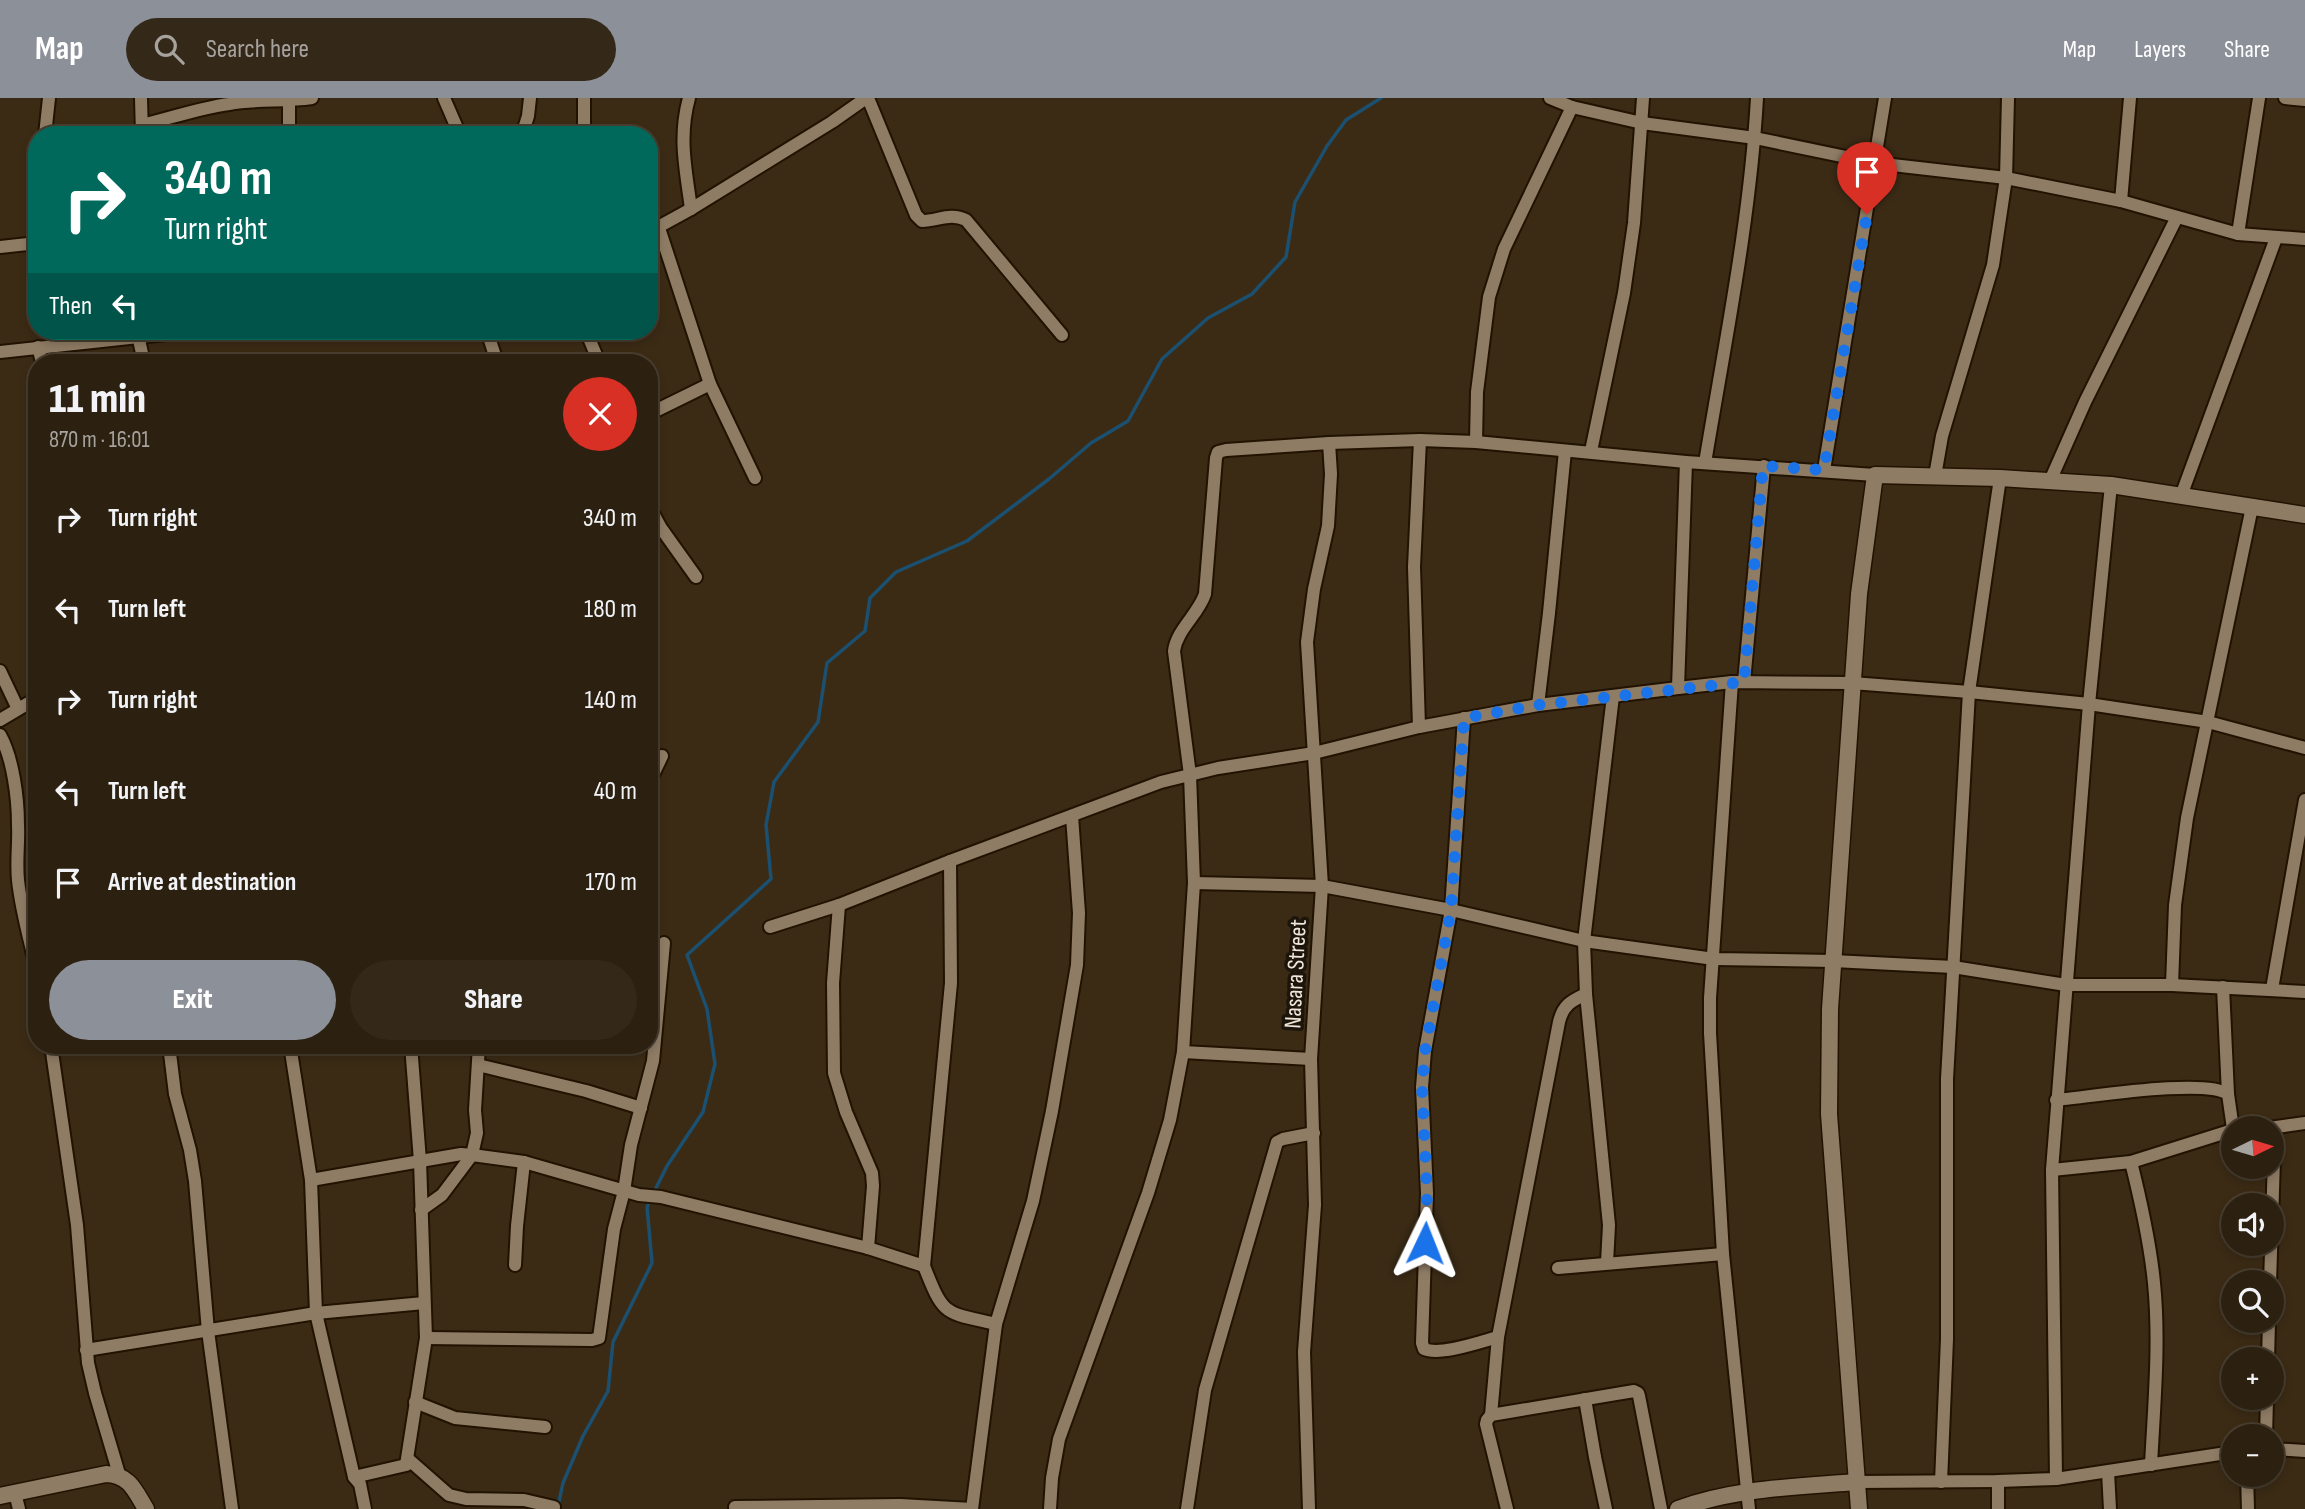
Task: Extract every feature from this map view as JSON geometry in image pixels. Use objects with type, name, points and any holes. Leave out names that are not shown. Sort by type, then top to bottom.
[{"type":"street","points":[[46,126],[49,98]]},
{"type":"street","points":[[141,98],[142,126]]},
{"type":"street","points":[[155,126],[225,104],[312,98]]},
{"type":"street","points":[[444,98],[456,126]]},
{"type":"street","points":[[525,126],[530,98]]},
{"type":"street","points":[[584,98],[584,126]]},
{"type":"street","points":[[689,98],[683,119],[682,138],[691,209]]},
{"type":"street","points":[[658,228],[867,98],[916,215],[922,221],[933,221],[950,215],[966,220],[1062,335]]},
{"type":"street","points":[[1550,98],[1572,107],[1642,123],[1755,138],[1875,163],[2006,178],[2121,201],[2238,234],[2305,239]]},
{"type":"street","points":[[1591,452],[1624,293],[1634,223],[1643,98]]},
{"type":"street","points":[[1705,463],[1743,236],[1757,98]]},
{"type":"street","points":[[1824,470],[1885,98]]},
{"type":"street","points":[[1935,476],[1942,436],[1993,265],[2006,178],[2008,98]]},
{"type":"street","points":[[2121,201],[2130,98]]},
{"type":"street","points":[[2238,234],[2259,98]]},
{"type":"street","points":[[2286,98],[2305,100]]},
{"type":"street","points":[[289,99],[289,126]]},
{"type":"street","points":[[1476,442],[1477,392],[1489,297],[1504,249],[1572,107]]},
{"type":"street","points":[[2050,481],[2085,402],[2177,217]]},
{"type":"street","points":[[2181,496],[2276,238]]},
{"type":"street","points":[[658,241],[710,383],[755,478]]},
{"type":"street","points":[[0,247],[28,244]]},
{"type":"street","points":[[56,340],[57,345]]},
{"type":"street","points":[[0,352],[94,340]]},
{"type":"street","points":[[38,347],[40,354]]},
{"type":"street","points":[[658,409],[710,383]]},
{"type":"street","points":[[1419,727],[1414,567],[1420,440]]},
{"type":"street","points":[[1050,1509],[1059,1439],[1148,1193],[1170,1121],[1182,1052],[1194,883],[1190,775],[1174,651],[1175,640],[1201,606],[1205,594],[1218,452],[1329,443],[1420,440],[1476,442],[1686,462],[1875,475],[2000,478],[2111,485],[2252,507],[2304,512]]},
{"type":"street","name":"Nasara Street","points":[[1309,1509],[1304,1352],[1315,1205],[1311,1059],[1322,886],[1307,642],[1314,589],[1328,526],[1331,474],[1329,443]]},
{"type":"street","points":[[1538,705],[1564,451]]},
{"type":"street","points":[[1678,688],[1686,462]]},
{"type":"street","points":[[1749,1509],[1723,1254],[1710,998],[1738,682],[1763,466]]},
{"type":"street","points":[[1859,1509],[1829,1114],[1828,1061],[1858,594],[1875,475]]},
{"type":"street","points":[[1941,1482],[1947,1339],[1947,1079],[1969,692],[2000,478]]},
{"type":"street","points":[[2056,1479],[2052,1170],[2090,704],[2111,485]]},
{"type":"street","points":[[2172,985],[2175,905],[2187,818],[2252,507]]},
{"type":"street","points":[[658,522],[696,577]]},
{"type":"street","points":[[0,671],[18,709]]},
{"type":"street","points":[[770,927],[839,905],[950,860],[1161,782],[1218,768],[1314,753],[1464,718],[1538,705],[1678,688],[1738,682],[1852,683],[1969,692],[2090,704],[2208,722],[2305,748]]},
{"type":"street","points":[[1607,1263],[1609,1225],[1586,994],[1584,941],[1613,696]]},
{"type":"street","points":[[0,720],[28,703]]},
{"type":"street","points":[[1464,718],[1451,910],[1425,1051],[1422,1087],[1427,1194],[1422,1343],[1424,1349],[1429,1352],[1497,1337]]},
{"type":"street","points":[[0,735],[5,744],[15,788],[18,878],[28,933]]},
{"type":"street","points":[[658,764],[662,756]]},
{"type":"street","points":[[2272,989],[2305,800]]},
{"type":"street","points":[[736,1507],[900,1505],[972,1509],[996,1324],[1033,1201],[1052,1111],[1077,965],[1079,913],[1072,816]]},
{"type":"street","points":[[950,860],[951,983],[924,1266],[935,1294],[950,1313],[996,1324]]},
{"type":"street","points":[[1194,883],[1322,886],[1451,910],[1584,941],[1714,959],[1953,967],[2066,985],[2172,985],[2305,992]]},
{"type":"street","points":[[839,905],[833,983],[834,1073],[846,1112],[872,1173],[867,1248]]},
{"type":"street","points":[[658,1007],[664,943]]},
{"type":"street","points":[[2223,987],[2231,1116]]},
{"type":"street","points":[[1507,1509],[1486,1424],[1490,1415],[1497,1337],[1562,1010],[1567,1003],[1586,994]]},
{"type":"street","points":[[1182,1052],[1311,1059]]},
{"type":"street","points":[[52,1054],[78,1225],[86,1350],[95,1394],[119,1474],[129,1482],[146,1509]]},
{"type":"street","points":[[170,1054],[175,1094],[195,1181],[208,1331],[232,1509]]},
{"type":"street","points":[[291,1054],[312,1180],[316,1313],[365,1509]]},
{"type":"street","points":[[355,1477],[406,1465],[426,1338],[420,1161],[412,1054]]},
{"type":"street","points":[[421,1210],[442,1195],[472,1155],[477,1133],[475,1111],[479,1054]]},
{"type":"street","points":[[426,1338],[599,1338],[614,1229],[654,1054]]},
{"type":"street","points":[[478,1065],[586,1091],[641,1108]]},
{"type":"street","points":[[2056,1100],[2190,1087],[2221,1090],[2228,1094]]},
{"type":"street","points":[[2284,1126],[2305,1123]]},
{"type":"street","points":[[1187,1509],[1205,1390],[1277,1142],[1314,1133]]},
{"type":"street","points":[[2052,1170],[2131,1162],[2221,1134]]},
{"type":"street","points":[[312,1180],[461,1154],[524,1162],[639,1195],[661,1197],[867,1248],[924,1266]]},
{"type":"street","points":[[515,1265],[524,1162]]},
{"type":"street","points":[[2131,1162],[2143,1211],[2154,1286],[2156,1375],[2151,1465]]},
{"type":"street","points":[[2269,1180],[2270,1270]]},
{"type":"street","points":[[1558,1268],[1723,1254]]},
{"type":"street","points":[[86,1350],[316,1313],[425,1303]]},
{"type":"street","points":[[1490,1415],[1633,1391],[1638,1393],[1661,1509]]},
{"type":"street","points":[[1585,1399],[1606,1509]]},
{"type":"street","points":[[415,1402],[455,1418],[545,1427]]},
{"type":"street","points":[[2284,1450],[2305,1451]]},
{"type":"street","points":[[1678,1509],[1746,1491],[1856,1482],[2056,1479],[2221,1454]]},
{"type":"street","points":[[408,1459],[449,1495],[466,1499],[524,1500],[554,1507]]},
{"type":"street","points":[[2108,1472],[2110,1509]]},
{"type":"street","points":[[11,1500],[106,1474],[119,1474]]},
{"type":"street","points":[[1998,1481],[1998,1509]]},
{"type":"street","points":[[2247,1487],[2248,1509]]},
{"type":"waterway","points":[[654,1192],[667,1166],[703,1112],[715,1064],[707,1009],[687,955],[771,879],[766,825],[774,782],[818,722],[827,663],[865,631],[870,598],[896,572],[967,541],[1049,479],[1091,443],[1128,421],[1162,359],[1208,318],[1252,294],[1286,257],[1295,202],[1327,146],[1346,120],[1381,98]]},
{"type":"waterway","points":[[558,1506],[563,1483],[583,1436],[608,1391],[613,1342],[652,1263],[647,1207],[651,1199]]},
{"type":"route","points":[[1425,1243],[1427,1194],[1422,1087],[1425,1051],[1451,910],[1464,718],[1538,705],[1744,682],[1763,466],[1824,470],[1867,214]]}]
